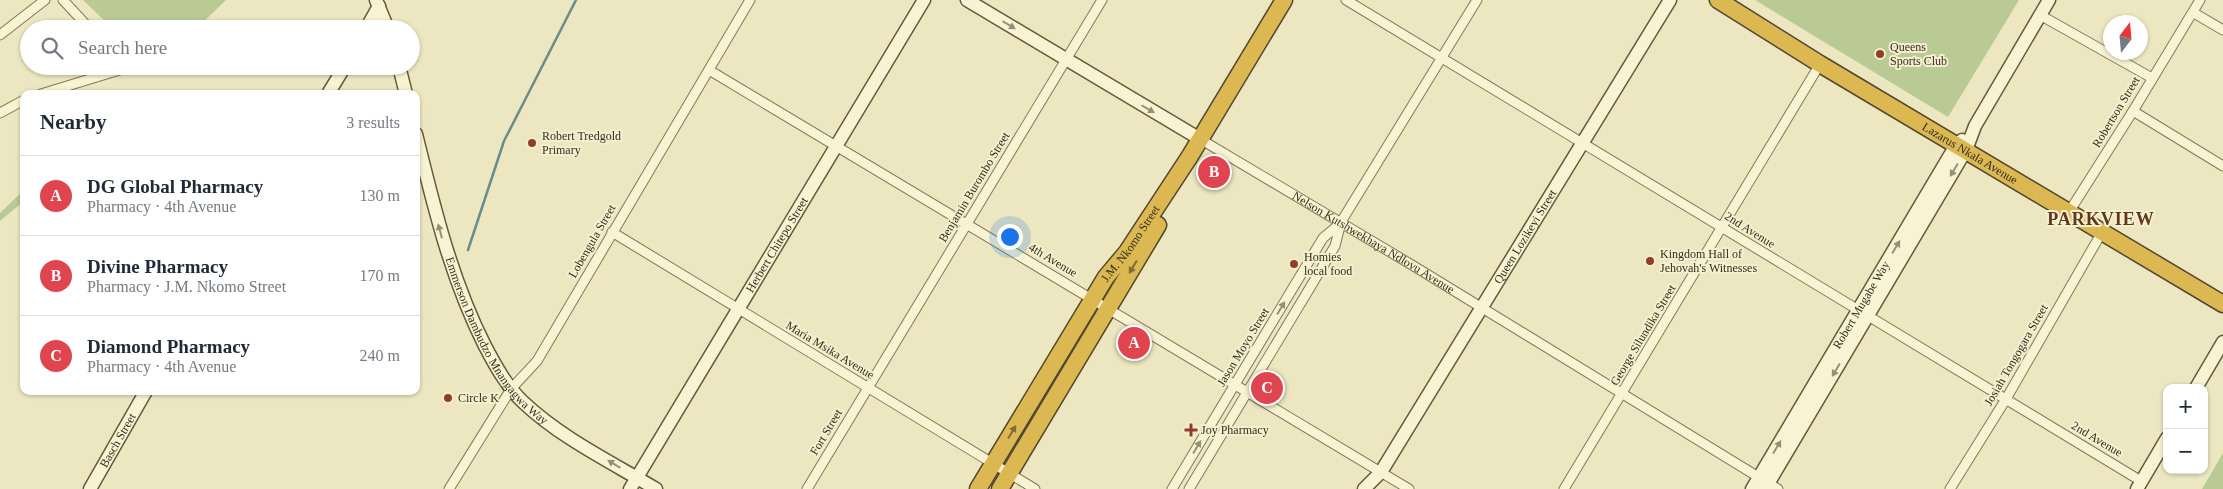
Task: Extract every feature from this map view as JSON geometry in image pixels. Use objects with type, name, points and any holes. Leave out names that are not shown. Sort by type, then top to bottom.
[{"type":"highway","name":"J.M. Nkomo Street","points":[[1000,489],[1108,308],[1284,0]]},
{"type":"highway","name":"J.M. Nkomo Street","points":[[978,489],[1106,277],[1134,243],[1204,141],[1293,0]]},
{"type":"highway","name":"Lazarus Nkala Avenue","points":[[1718,0],[1820,64],[2223,304]]},
{"type":"street","points":[[0,35],[45,0]]},
{"type":"street","points":[[63,0],[82,20]]},
{"type":"street","name":"Lobengula Street","points":[[449,489],[511,389],[537,361],[750,0]]},
{"type":"street","name":"Herbert Chitepo Street","points":[[630,489],[924,0]]},
{"type":"street","name":"Nelson Kutshwekhaya Ndlovu Avenue","points":[[967,0],[1341,222],[1622,394],[1765,486]]},
{"type":"street","name":"Benjamin Burombo Street","points":[[867,387],[1102,0]]},
{"type":"street","name":"2nd Avenue","points":[[1346,0],[2006,399],[2139,485]]},
{"type":"street","name":"Jason Moyo Street","points":[[1172,489],[1323,238],[1341,222],[1477,0]]},
{"type":"street","name":"Queen Lozikeyi Street","points":[[1381,472],[1670,0]]},
{"type":"street","name":"Robert Mugabe Way","points":[[1765,486],[1863,314],[2049,0]]},
{"type":"street","name":"Robertson Street","points":[[2069,212],[2194,13],[2200,0]]},
{"type":"street","points":[[370,20],[379,2]]},
{"type":"street","points":[[379,2],[385,20]]},
{"type":"street","points":[[2194,13],[2223,30]]},
{"type":"street","points":[[2040,15],[2152,78]]},
{"type":"street","name":"George Silundika Street","points":[[1564,489],[1820,64]]},
{"type":"street","name":"4th Avenue","points":[[709,70],[1409,489]]},
{"type":"street","points":[[54,90],[103,75]]},
{"type":"street","points":[[330,90],[340,75]]},
{"type":"street","points":[[401,75],[405,90]]},
{"type":"street","points":[[0,113],[20,102]]},
{"type":"street","points":[[2133,111],[2223,166]]},
{"type":"street","name":"Emmerson Dambudzo Mnangagwa Way","points":[[420,149],[444,242],[463,298],[491,357],[511,389],[535,413],[656,489]]},
{"type":"street","name":"Jason Moyo Street","points":[[1189,489],[1335,246],[1341,222]]},
{"type":"street","name":"Maria Msika Avenue","points":[[612,232],[1035,489]]},
{"type":"street","name":"Josiah Tongogara Street","points":[[1950,489],[2006,399],[2102,232]]},
{"type":"street","points":[[2198,384],[2223,342]]},
{"type":"street","name":"Fort Street","points":[[807,489],[867,387]]},
{"type":"street","name":"Basch Street","points":[[90,489],[144,395]]},
{"type":"street","points":[[2139,485],[2163,445]]},
{"type":"street","points":[[1364,489],[1381,472]]},
{"type":"street","points":[[1377,489],[1381,472]]},
{"type":"green space","points":[[83,0],[226,0],[205,20],[104,20]]},
{"type":"green space","name":"Queens Sports Club","points":[[1755,0],[2019,0],[1948,117]]},
{"type":"green space","points":[[20,194],[20,204],[0,221],[0,213]]},
{"type":"green space","points":[[2223,453],[2223,489],[2202,489]]},
{"type":"waterway","points":[[468,250],[504,141],[576,0]]},
{"type":"place","name":"Queens Sports Club","points":[[1880,54]]},
{"type":"place","name":"Robert Tredgold Primary","points":[[532,143]]},
{"type":"place","name":"Divine Pharmacy","points":[[1214,172]]},
{"type":"place","name":"Kingdom Hall of Jehovah's Witnesses","points":[[1650,261]]},
{"type":"place","name":"Homies local food","points":[[1294,264]]},
{"type":"place","name":"DG Global Pharmacy","points":[[1134,343]]},
{"type":"place","name":"Diamond Pharmacy","points":[[1267,388]]},
{"type":"place","name":"Circle K","points":[[448,398]]},
{"type":"place","name":"Joy Pharmacy","points":[[1191,430]]},
{"type":"district","name":"PARKVIEW","points":[[2101,219]]}]
